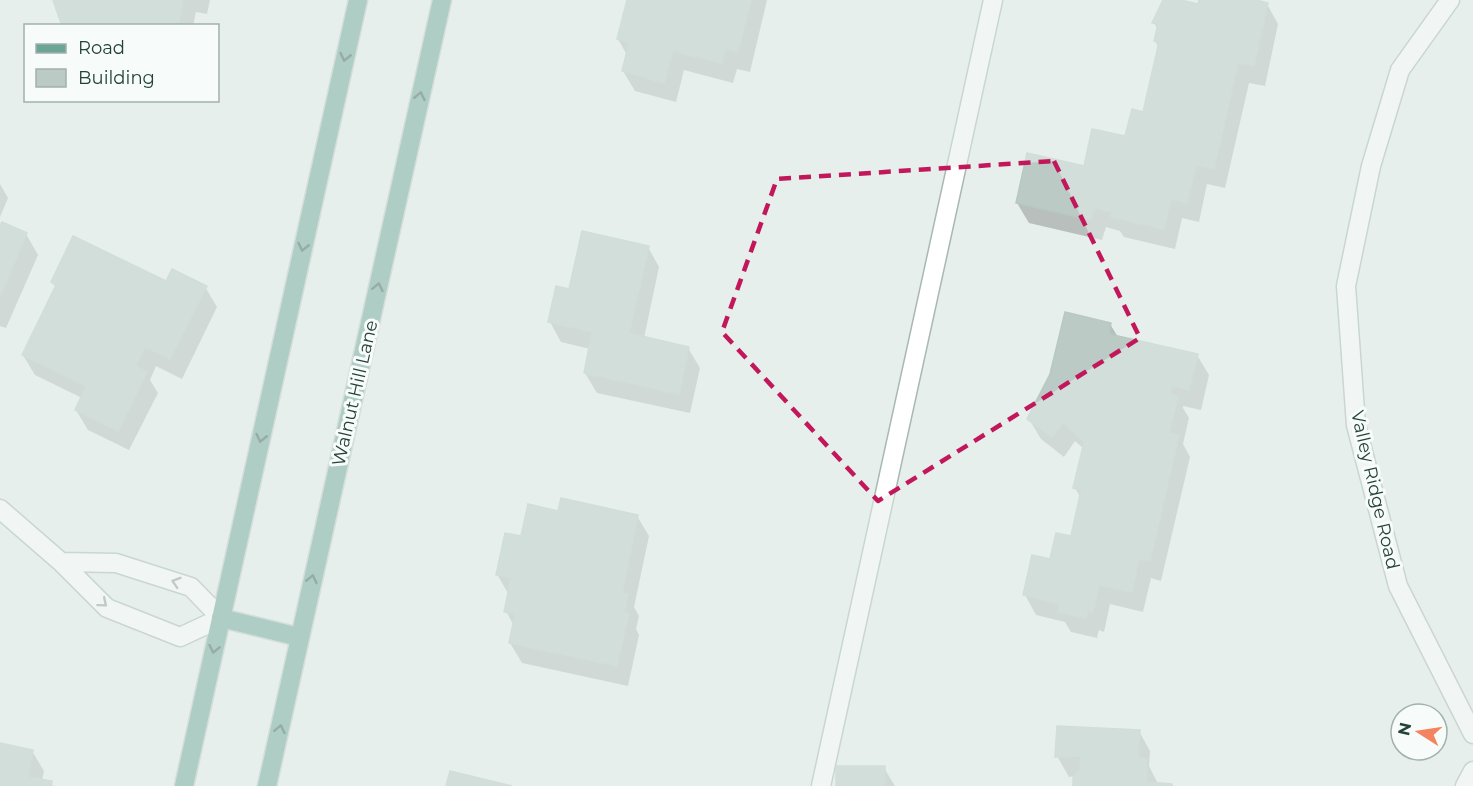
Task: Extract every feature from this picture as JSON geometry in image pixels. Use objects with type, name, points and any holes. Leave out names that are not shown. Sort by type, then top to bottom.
[{"type":"main road","points":[[184,786],[358,0]]},
{"type":"main road","name":"Walnut Hill Lane","points":[[267,786],[442,0]]},
{"type":"main road","points":[[221,618],[300,637]]},
{"type":"street","points":[[820,786],[993,0]]},
{"type":"street","name":"Valley Ridge Road","points":[[1450,0],[1400,70],[1371,166],[1346,286],[1356,425],[1398,586],[1473,734]]},
{"type":"street","points":[[0,509],[61,562],[107,608],[180,638],[221,618],[190,587],[116,563],[61,562]]},
{"type":"street","points":[[1465,786],[1473,771]]},
{"type":"highlighted area","points":[[1054,161],[1140,338],[878,501],[722,332],[777,179]]},
{"type":"building","points":[[53,0],[183,0],[178,24],[61,24]]},
{"type":"building","points":[[627,0],[751,0],[738,52],[726,49],[722,63],[673,51],[664,83],[622,71],[629,43],[617,39]]},
{"type":"building","points":[[1163,0],[1181,0],[1198,4],[1199,0],[1256,0],[1268,3],[1254,66],[1238,63],[1214,169],[1196,165],[1187,203],[1171,199],[1164,229],[1111,217],[1112,212],[1094,208],[1091,220],[1016,203],[1027,153],[1084,166],[1092,129],[1125,136],[1132,109],[1143,112],[1159,42],[1154,41],[1158,24],[1152,23]]},
{"type":"building","points":[[2,222],[27,233],[0,297],[0,225]]},
{"type":"building","points":[[582,231],[649,246],[629,333],[689,347],[679,394],[584,373],[592,332],[548,322],[556,286],[569,289]]},
{"type":"building","points":[[73,236],[166,281],[172,269],[207,286],[170,359],[145,347],[136,366],[147,372],[118,431],[75,410],[86,386],[22,355],[56,285],[51,282]]},
{"type":"building","points":[[1065,312],[1111,323],[1109,334],[1198,354],[1189,390],[1172,386],[1170,395],[1178,396],[1169,433],[1179,435],[1150,561],[1139,559],[1132,592],[1099,585],[1093,613],[1088,611],[1086,618],[1058,612],[1060,604],[1023,595],[1032,555],[1050,559],[1056,533],[1071,536],[1081,490],[1073,488],[1084,442],[1063,422],[1052,437],[1027,419],[1050,374]]},
{"type":"building","points":[[561,498],[638,515],[622,593],[628,594],[624,613],[629,614],[617,666],[509,643],[515,614],[504,612],[511,578],[496,575],[505,533],[521,536],[528,504],[558,511]]},
{"type":"building","points":[[1057,726],[1140,730],[1138,758],[1147,759],[1147,782],[1172,784],[1172,786],[1073,786],[1073,778],[1080,769],[1080,756],[1055,757]]},
{"type":"building","points":[[0,743],[33,750],[28,777],[52,781],[51,786],[0,786]]},
{"type":"building","points":[[836,766],[885,766],[885,786],[836,786]]},
{"type":"building","points":[[450,771],[512,786],[446,786]]}]
